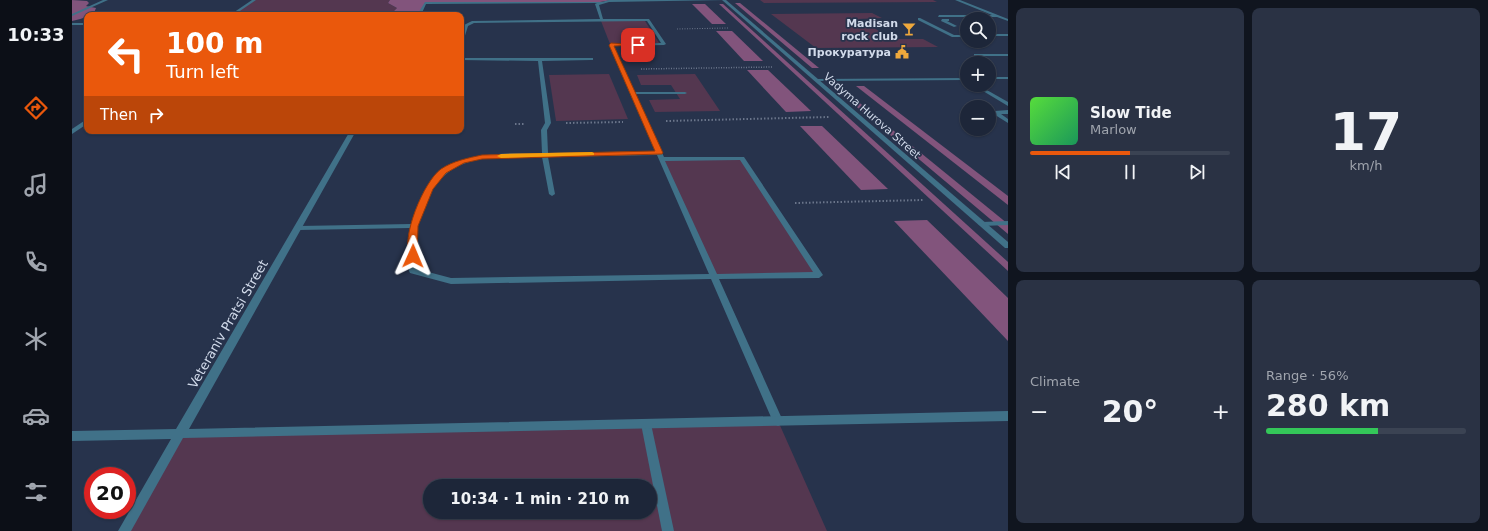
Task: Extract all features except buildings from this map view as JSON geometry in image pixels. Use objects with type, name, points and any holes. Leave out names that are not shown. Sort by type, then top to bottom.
[{"type":"street","points":[[72,15],[106,0]]},
{"type":"street","points":[[236,12],[254,0]]},
{"type":"street","points":[[420,12],[425,3],[725,0]]},
{"type":"street","name":"Vadyma Hurova Street","points":[[725,0],[1008,246]]},
{"type":"street","points":[[957,0],[1007,20]]},
{"type":"street","points":[[600,2],[597,4],[602,20]]},
{"type":"street","points":[[939,16],[997,16]]},
{"type":"street","points":[[919,19],[953,36],[960,36]]},
{"type":"street","points":[[464,30],[467,23],[478,21],[648,20],[664,44],[611,45],[778,421]]},
{"type":"street","points":[[955,26],[942,20],[960,20]]},
{"type":"street","points":[[996,20],[1007,20]]},
{"type":"street","points":[[72,24],[84,24]]},
{"type":"street","points":[[996,36],[1008,35]]},
{"type":"street","points":[[976,55],[1008,55]]},
{"type":"street","points":[[464,59],[591,59]]},
{"type":"street","points":[[540,60],[548,123],[544,130],[545,155],[552,194]]},
{"type":"street","points":[[996,78],[1008,78]]},
{"type":"street","points":[[816,80],[960,79]]},
{"type":"street","points":[[987,92],[1008,104]]},
{"type":"street","points":[[633,93],[685,93]]},
{"type":"street","points":[[1008,112],[994,112],[1008,121]]},
{"type":"street","points":[[72,132],[84,123]]},
{"type":"street","name":"Veteraniv Pratsi Street","points":[[124,531],[179,433],[299,228],[351,134]]},
{"type":"street","points":[[545,155],[742,158],[820,275],[450,281],[413,271],[414,226],[429,188],[443,171],[461,162],[482,157],[545,155]]},
{"type":"street","points":[[982,224],[1008,223]]},
{"type":"street","points":[[299,228],[414,226]]},
{"type":"street","points":[[72,436],[1008,416]]},
{"type":"street","points":[[646,424],[668,531]]},
{"type":"path","points":[[654,29],[756,28]]},
{"type":"path","points":[[622,70],[801,66]]},
{"type":"path","points":[[516,124],[858,117]]},
{"type":"path","points":[[772,204],[954,200]]},
{"type":"shaded area","points":[[72,0],[87,1],[89,3],[86,6],[96,8],[94,12],[84,12],[84,18],[72,21]]},
{"type":"shaded area","points":[[254,0],[390,0],[388,3],[397,8],[394,12],[236,12]]},
{"type":"shaded area","points":[[390,0],[612,0],[600,2],[425,3],[420,12],[393,12],[397,8],[388,3]]},
{"type":"shaded area","points":[[760,0],[933,0],[937,2],[764,3]]},
{"type":"shaded area","points":[[735,3],[740,3],[819,68],[812,68]]},
{"type":"shaded area","points":[[692,4],[705,4],[726,24],[712,24]]},
{"type":"shaded area","points":[[719,4],[723,4],[1008,262],[1008,271]]},
{"type":"shaded area","points":[[872,13],[882,18],[858,19],[893,39],[923,39],[938,47],[816,48],[771,14]]},
{"type":"shaded area","points":[[601,21],[645,21],[659,43],[610,44]]},
{"type":"shaded area","points":[[716,31],[732,31],[763,61],[744,61]]},
{"type":"shaded area","points":[[747,70],[768,70],[811,111],[786,112]]},
{"type":"shaded area","points":[[609,74],[628,119],[556,121],[549,75]]},
{"type":"shaded area","points":[[695,74],[720,111],[655,112],[649,100],[680,99],[671,85],[641,85],[637,75]]},
{"type":"shaded area","points":[[856,86],[864,86],[1008,196],[1008,205]]},
{"type":"shaded area","points":[[833,87],[840,87],[1008,224],[1008,234]]},
{"type":"shaded area","points":[[800,126],[822,126],[888,189],[861,190]]},
{"type":"shaded area","points":[[742,158],[819,275],[715,277],[662,159]]},
{"type":"shaded area","points":[[927,220],[1008,298],[1008,341],[894,221]]},
{"type":"shaded area","points":[[778,421],[827,531],[124,531],[131,519],[136,519],[136,510],[179,433]]},
{"type":"slow traffic","points":[[501,156],[592,154]]},
{"type":"place","name":"Madisan rock club","points":[[909,29]]},
{"type":"place","name":"Прокуратура","points":[[902,52]]},
{"type":"route","points":[[413,256],[414,226],[429,188],[443,171],[461,162],[482,157],[660,153],[611,45],[638,45]]}]
